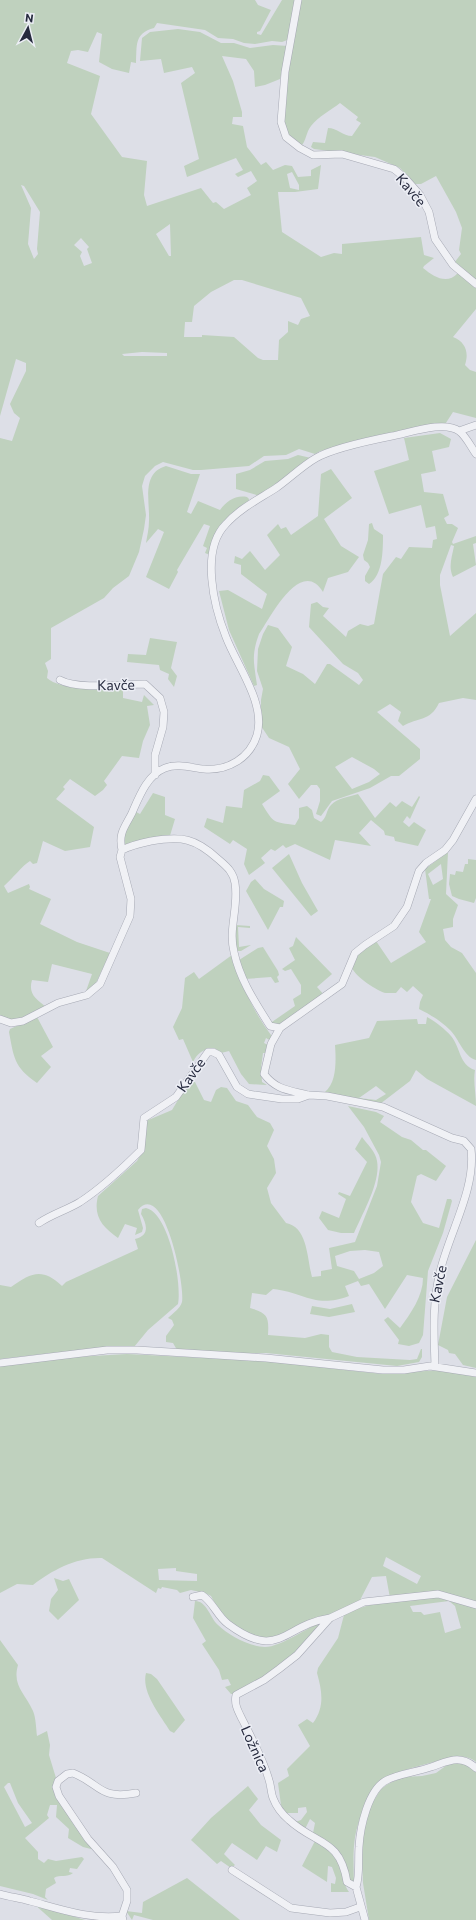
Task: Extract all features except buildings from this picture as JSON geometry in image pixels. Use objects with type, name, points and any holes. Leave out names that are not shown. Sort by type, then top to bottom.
[{"type":"street","name":"Kavče","points":[[298,0],[285,72],[281,122],[286,137],[300,148],[313,155],[342,154],[394,170],[405,178],[420,195],[429,212],[435,239],[453,265],[476,284]]},
{"type":"street","points":[[459,432],[476,425]]},
{"type":"street","points":[[0,1019],[11,1023],[23,1021],[58,1003],[87,995],[100,984],[130,916],[131,899],[120,857],[122,850],[120,836],[142,790],[155,775],[166,767],[174,766],[212,770],[232,764],[247,755],[255,743],[258,732],[258,718],[254,696],[226,637],[211,575],[211,564],[215,545],[225,524],[320,456],[366,442],[434,427],[444,427],[459,432],[476,454]]},
{"type":"street","name":"Kavče","points":[[60,680],[67,684],[86,685],[145,684],[160,698],[164,712],[163,727],[155,755],[155,775]]},
{"type":"street","points":[[122,850],[143,843],[168,838],[183,838],[197,843],[232,872],[235,883],[237,904],[231,941],[234,954],[244,983],[252,999],[270,1026],[280,1028],[342,984],[355,953],[394,926],[407,907],[419,871],[426,863],[445,850],[453,840],[476,799]]},
{"type":"street","name":"Kavče","points":[[280,1028],[271,1044],[264,1074],[271,1084],[283,1089],[309,1095],[327,1096],[383,1107],[452,1138],[464,1141],[471,1149],[472,1156],[469,1183],[440,1272],[433,1311],[434,1366]]},
{"type":"street","name":"Kavče","points":[[39,1223],[94,1193],[110,1180],[141,1150],[144,1118],[176,1097],[208,1052],[219,1055],[237,1087],[248,1094],[282,1099],[298,1099],[309,1095]]},
{"type":"street","name":"Kavče","points":[[469,1183],[476,1174]]},
{"type":"street","points":[[0,1363],[107,1350],[136,1350],[266,1358],[383,1370],[404,1370],[434,1366],[476,1373]]},
{"type":"street","name":"Ložnica","points":[[193,1597],[202,1595],[206,1597],[223,1621],[257,1641],[276,1640],[306,1625],[330,1618],[364,1602],[438,1594],[476,1605]]},
{"type":"street","name":"Ložnica","points":[[330,1618],[297,1654],[264,1680],[236,1696],[235,1700],[269,1780],[273,1799],[279,1809],[289,1820],[302,1830],[336,1851],[343,1863],[347,1882],[356,1887]]},
{"type":"street","name":"Ložnica","points":[[365,1920],[360,1907],[356,1887],[360,1826],[372,1797],[380,1786],[386,1780],[445,1761],[462,1759],[476,1768]]},
{"type":"street","points":[[0,1894],[30,1901],[89,1919],[123,1918],[127,1901],[127,1890],[113,1867],[88,1839],[59,1796],[56,1787],[58,1781],[67,1774],[73,1773],[100,1790],[111,1794],[122,1795],[136,1792]]},
{"type":"street","points":[[232,1870],[291,1908],[330,1913],[346,1912],[360,1907]]},
{"type":"green space","points":[[0,0],[255,0],[258,5],[271,10],[260,31],[257,32],[257,34],[261,35],[282,0],[296,0],[290,39],[282,42],[272,41],[255,44],[244,43],[233,39],[218,38],[205,30],[157,23],[154,28],[143,33],[140,37],[137,46],[136,63],[131,62],[129,73],[112,69],[99,62],[102,34],[97,32],[88,52],[78,50],[71,51],[67,63],[100,76],[91,114],[122,157],[147,161],[144,195],[147,206],[201,188],[213,203],[216,202],[224,209],[251,195],[247,188],[257,181],[251,171],[238,177],[235,174],[243,170],[236,158],[187,177],[184,166],[199,159],[181,83],[195,73],[192,67],[164,73],[161,59],[140,61],[142,38],[150,32],[178,29],[200,32],[221,43],[234,43],[250,48],[273,45],[288,46],[280,79],[255,87],[254,71],[246,59],[222,56],[233,81],[242,112],[242,117],[233,117],[232,124],[243,126],[247,147],[261,165],[266,162],[273,170],[285,165],[292,166],[298,177],[311,176],[311,170],[321,165],[318,189],[295,192],[278,192],[282,232],[321,257],[334,253],[342,254],[342,244],[421,237],[424,255],[434,258],[423,268],[436,277],[445,279],[454,277],[458,273],[476,287],[476,309],[453,337],[464,345],[467,356],[465,365],[470,370],[476,372],[476,418],[453,412],[442,429],[320,451],[315,454],[299,449],[286,455],[264,456],[249,466],[193,470],[163,462],[155,466],[145,476],[142,486],[146,515],[144,529],[139,552],[129,576],[113,588],[104,598],[51,628],[51,659],[45,663],[48,671],[47,678],[53,682],[72,687],[123,690],[123,698],[142,702],[144,695],[154,705],[147,706],[150,725],[143,741],[139,758],[122,756],[104,781],[107,785],[95,796],[70,779],[63,787],[65,789],[56,799],[94,827],[90,847],[65,851],[43,841],[37,863],[33,864],[30,861],[27,863],[4,886],[8,893],[29,884],[29,889],[51,899],[40,924],[77,942],[110,953],[96,983],[85,994],[92,974],[52,964],[48,982],[32,980],[31,985],[34,996],[46,1007],[14,1021],[0,1019],[0,438],[12,441],[20,418],[14,413],[10,404],[26,371],[26,363],[16,359],[0,416]],"holes":[[[292,172],[299,185],[299,190],[290,188],[287,174]],[[21,185],[24,186],[40,212],[37,249],[38,254],[34,259],[28,244],[31,208]],[[170,224],[171,256],[169,256],[156,234]],[[81,238],[89,247],[87,249],[92,263],[84,266],[80,256],[82,252],[74,245]],[[234,280],[242,280],[301,298],[310,316],[301,319],[298,325],[288,321],[288,332],[279,340],[278,360],[263,360],[258,358],[234,337],[202,335],[202,337],[184,337],[185,322],[192,322],[194,306],[211,292]],[[142,352],[167,353],[167,356],[124,356],[122,354]]]},
{"type":"green space","points":[[300,0],[476,0],[476,282],[454,263],[461,254],[459,250],[462,228],[456,212],[436,176],[421,184],[415,184],[400,168],[375,157],[314,149],[311,147],[313,142],[325,143],[328,128],[352,136],[361,123],[356,120],[358,117],[340,103],[309,128],[301,146],[287,133],[284,124],[287,73]]},
{"type":"green space","points":[[440,433],[451,439],[449,447],[432,451],[436,471],[421,474],[424,492],[443,494],[449,515],[444,518],[447,524],[452,524],[458,528],[452,542],[453,544],[476,536],[476,543],[473,544],[476,565],[453,577],[451,558],[454,546],[451,545],[440,575],[440,585],[450,636],[476,613],[476,700],[463,698],[439,703],[428,716],[403,726],[398,721],[401,712],[390,704],[377,712],[420,749],[420,759],[399,776],[391,776],[370,788],[332,801],[321,816],[316,814],[320,801],[320,789],[317,785],[311,785],[299,799],[288,784],[300,769],[289,747],[269,738],[261,726],[261,700],[263,689],[257,671],[258,649],[268,625],[278,628],[292,647],[286,666],[303,674],[315,684],[327,664],[330,664],[359,685],[363,680],[358,673],[343,664],[309,627],[311,604],[317,602],[323,607],[329,608],[323,616],[346,637],[348,631],[360,624],[368,626],[374,624],[383,574],[396,557],[401,559],[409,547],[432,548],[433,540],[437,539],[435,526],[426,528],[421,505],[389,514],[374,471],[409,460],[404,438]],"holes":[[[352,757],[380,774],[369,782],[352,789],[335,767]]]},
{"type":"green space","points":[[298,455],[311,458],[260,496],[236,489],[236,474],[250,470],[265,461],[288,459]]},
{"type":"green space","points":[[166,466],[191,474],[200,474],[187,512],[191,514],[198,501],[220,510],[228,501],[235,498],[247,497],[249,499],[248,503],[232,515],[210,555],[205,553],[207,548],[203,546],[210,526],[204,524],[177,570],[178,572],[169,589],[146,577],[164,532],[158,529],[146,543],[149,524],[148,489],[153,475],[158,470]]},
{"type":"green space","points":[[331,469],[352,498],[324,519],[341,546],[359,557],[348,572],[328,578],[323,592],[314,583],[305,581],[296,585],[278,604],[259,634],[256,642],[254,665],[257,685],[254,686],[229,630],[219,591],[228,590],[262,609],[267,594],[241,574],[241,565],[234,563],[235,556],[242,559],[250,551],[265,570],[280,555],[267,535],[278,524],[281,529],[286,527],[291,535],[318,516],[321,474]]},
{"type":"green space","points":[[372,523],[374,529],[383,535],[383,548],[380,568],[374,580],[369,584],[365,581],[365,576],[370,567],[364,560],[363,555],[368,540],[369,524]]},
{"type":"green space","points":[[150,638],[177,642],[171,668],[177,676],[174,687],[168,679],[169,674],[160,670],[159,665],[127,662],[128,654],[146,655]]},
{"type":"green space","points":[[263,775],[269,776],[280,791],[262,804],[275,821],[295,825],[299,818],[299,808],[307,806],[312,810],[314,818],[321,822],[329,807],[334,803],[340,799],[358,794],[375,818],[390,802],[396,807],[402,801],[412,807],[419,796],[420,797],[410,819],[407,816],[403,822],[409,827],[414,822],[426,830],[418,846],[395,841],[394,837],[385,835],[384,831],[371,820],[359,833],[371,846],[335,840],[330,860],[295,844],[286,848],[283,845],[275,851],[271,849],[261,858],[265,863],[249,875],[244,864],[247,849],[233,840],[230,844],[204,827],[207,818],[223,823],[226,806],[242,808],[244,790],[260,781]]},
{"type":"green space","points":[[153,793],[165,797],[165,815],[175,819],[169,839],[125,845],[123,841],[124,835],[136,812],[140,814]]},
{"type":"green space","points":[[448,852],[446,894],[458,905],[453,919],[453,927],[443,929],[445,940],[451,947],[462,953],[476,973],[476,1060],[468,1055],[447,1027],[436,1018],[419,1009],[423,995],[413,986],[407,992],[401,987],[396,993],[382,992],[362,979],[352,968],[357,955],[376,941],[391,963],[426,942],[419,932],[431,899],[429,899],[425,869]],"holes":[[[441,864],[443,879],[433,885],[428,874]]]},
{"type":"green space","points":[[289,854],[302,883],[318,911],[311,916],[272,868]]},
{"type":"green space","points":[[468,859],[476,860],[476,898],[474,903],[452,896],[449,884],[450,874],[455,875],[456,871],[463,872],[465,864],[468,864]]},
{"type":"green space","points":[[255,879],[264,889],[284,901],[283,907],[280,907],[268,930],[246,891],[251,882]]},
{"type":"green space","points":[[235,925],[250,926],[250,928],[238,927],[239,947],[251,945],[241,951],[237,951],[234,934]]},
{"type":"green space","points":[[296,937],[332,974],[317,987],[325,996],[284,1025],[269,1024],[295,1006],[293,999],[301,994],[301,985],[291,969],[285,971],[282,969],[295,960],[289,948],[293,946]]},
{"type":"green space","points":[[263,947],[278,971],[279,975],[277,977],[279,982],[275,983],[271,977],[245,979],[239,960],[258,948]]},
{"type":"green space","points":[[232,955],[248,997],[271,1035],[271,1041],[266,1038],[264,1043],[268,1045],[265,1053],[263,1053],[261,1068],[262,1082],[267,1085],[249,1084],[241,1074],[229,1051],[221,1053],[214,1048],[207,1049],[199,1053],[193,1062],[183,1039],[179,1040],[173,1027],[182,1008],[185,978],[194,972],[199,979]]},
{"type":"green space","points":[[37,1017],[53,1047],[41,1056],[51,1067],[37,1083],[19,1067],[12,1049],[9,1032],[10,1029]]},
{"type":"green space","points":[[427,1017],[446,1031],[454,1041],[463,1060],[470,1068],[475,1070],[474,1079],[476,1106],[427,1079],[416,1070],[410,1081],[380,1104],[325,1092],[332,1083],[334,1077],[335,1045],[369,1038],[377,1021],[417,1019],[418,1024],[426,1024]],"holes":[[[376,1086],[386,1094],[376,1100],[359,1098]]]},
{"type":"green space","points":[[190,1080],[195,1082],[204,1100],[211,1102],[216,1090],[221,1087],[227,1088],[236,1101],[248,1105],[257,1117],[270,1123],[274,1130],[267,1146],[274,1159],[276,1173],[267,1188],[271,1203],[286,1223],[293,1226],[303,1237],[312,1277],[321,1276],[321,1271],[332,1269],[329,1248],[355,1242],[377,1186],[381,1162],[379,1155],[364,1127],[348,1106],[376,1112],[384,1116],[380,1122],[402,1137],[411,1140],[423,1150],[426,1150],[446,1166],[436,1181],[421,1174],[417,1176],[411,1202],[423,1223],[439,1228],[447,1199],[451,1199],[452,1201],[443,1233],[428,1271],[423,1335],[419,1343],[409,1346],[398,1344],[399,1340],[384,1320],[388,1317],[400,1328],[419,1298],[423,1278],[407,1275],[385,1309],[369,1284],[361,1286],[358,1281],[345,1286],[349,1296],[337,1300],[318,1300],[273,1289],[266,1295],[252,1293],[250,1308],[261,1312],[266,1317],[268,1324],[268,1335],[305,1338],[321,1334],[329,1335],[329,1347],[332,1352],[357,1357],[410,1360],[417,1359],[422,1349],[422,1357],[419,1362],[397,1366],[266,1353],[232,1354],[177,1350],[173,1343],[166,1342],[166,1336],[174,1325],[172,1320],[168,1318],[178,1309],[181,1304],[182,1292],[176,1257],[171,1238],[164,1221],[156,1209],[147,1204],[138,1210],[143,1228],[142,1232],[135,1235],[137,1228],[125,1224],[118,1238],[107,1230],[100,1220],[97,1203],[98,1196],[137,1161],[143,1151],[146,1121],[172,1110]],"holes":[[[365,1250],[379,1252],[383,1266],[374,1273],[359,1279],[354,1271],[337,1266],[335,1256],[350,1251]]]},
{"type":"green space","points":[[362,1137],[373,1151],[377,1161],[374,1188],[354,1233],[341,1233],[328,1230],[319,1218],[322,1211],[339,1218],[346,1199],[338,1194],[339,1192],[350,1196],[367,1162],[355,1149]]},
{"type":"green space","points":[[146,1208],[154,1213],[161,1222],[172,1250],[178,1281],[178,1304],[148,1330],[134,1347],[105,1347],[0,1359],[0,1285],[11,1287],[25,1278],[36,1274],[42,1274],[55,1280],[62,1286],[66,1282],[138,1249],[135,1239],[143,1235],[145,1232],[146,1226],[141,1214],[142,1209]]},
{"type":"green space","points":[[476,1240],[476,1368],[463,1365],[455,1354],[449,1353],[448,1350],[438,1345],[447,1297]]},
{"type":"green space","points":[[352,1304],[355,1312],[329,1317],[310,1314],[312,1306],[330,1309]]},
{"type":"green space","points":[[127,1354],[264,1361],[382,1374],[440,1370],[476,1377],[476,1602],[458,1597],[390,1598],[386,1576],[372,1577],[359,1602],[277,1638],[262,1640],[234,1626],[220,1613],[211,1596],[191,1590],[180,1593],[177,1590],[162,1587],[161,1589],[158,1588],[156,1593],[102,1558],[93,1558],[74,1562],[48,1574],[33,1585],[17,1584],[0,1593],[0,1366],[75,1357]],"holes":[[[386,1557],[421,1576],[417,1584],[383,1566]],[[176,1568],[176,1571],[197,1574],[197,1581],[159,1580],[158,1569]]]},
{"type":"green space","points":[[54,1578],[63,1581],[69,1579],[79,1600],[58,1620],[49,1611],[51,1599],[58,1590]]},
{"type":"green space","points":[[434,1597],[476,1607],[476,1762],[464,1757],[451,1757],[396,1773],[386,1778],[378,1785],[364,1809],[357,1829],[354,1849],[354,1883],[349,1880],[346,1864],[313,1833],[315,1823],[310,1819],[305,1829],[295,1822],[301,1820],[307,1812],[306,1807],[298,1808],[298,1813],[285,1813],[281,1805],[278,1783],[289,1776],[287,1769],[310,1746],[298,1725],[307,1719],[313,1723],[317,1717],[321,1705],[321,1693],[317,1673],[318,1668],[338,1638],[344,1615],[366,1606],[399,1600]],"holes":[[[449,1601],[455,1606],[461,1628],[445,1633],[440,1612],[424,1615],[421,1612],[413,1612],[410,1606]]]},
{"type":"green space","points":[[195,1601],[203,1604],[215,1622],[227,1633],[246,1643],[265,1647],[279,1644],[324,1621],[307,1642],[279,1667],[236,1694],[231,1694],[225,1687],[231,1685],[228,1679],[222,1680],[219,1670],[202,1644],[206,1641],[193,1618]]},
{"type":"green space","points":[[0,1640],[18,1665],[18,1684],[33,1711],[37,1736],[47,1731],[50,1745],[49,1755],[56,1778],[55,1791],[91,1849],[83,1847],[68,1838],[69,1829],[56,1817],[57,1805],[50,1805],[47,1815],[49,1818],[25,1838],[38,1852],[38,1859],[44,1863],[48,1859],[56,1861],[82,1857],[84,1859],[77,1869],[70,1868],[69,1872],[73,1873],[54,1878],[56,1883],[46,1889],[45,1897],[48,1900],[33,1894],[0,1886]],"holes":[[[10,1783],[18,1803],[32,1823],[25,1827],[4,1787]]]},
{"type":"green space","points":[[146,1673],[151,1674],[157,1679],[185,1720],[174,1733],[170,1731],[152,1703],[146,1688]]},
{"type":"green space","points":[[459,1762],[474,1769],[476,1772],[476,1920],[369,1920],[363,1883],[361,1836],[371,1805],[381,1789],[388,1784],[403,1777],[422,1776],[436,1773],[447,1765]]},
{"type":"green space","points":[[248,1786],[258,1799],[249,1810],[261,1825],[281,1840],[277,1852],[266,1846],[257,1860],[232,1843],[224,1854],[235,1865],[231,1868],[221,1861],[217,1864],[191,1840],[211,1818]]},
{"type":"green space","points":[[315,1841],[336,1856],[341,1865],[345,1884],[349,1892],[331,1892],[331,1883],[335,1884],[336,1878],[332,1867],[328,1866],[327,1882],[302,1866]]},
{"type":"green space","points":[[187,1878],[240,1920],[153,1920],[134,1915],[132,1920],[126,1911],[142,1913],[143,1902]]},
{"type":"green space","points":[[34,1904],[85,1920],[52,1920]]}]
